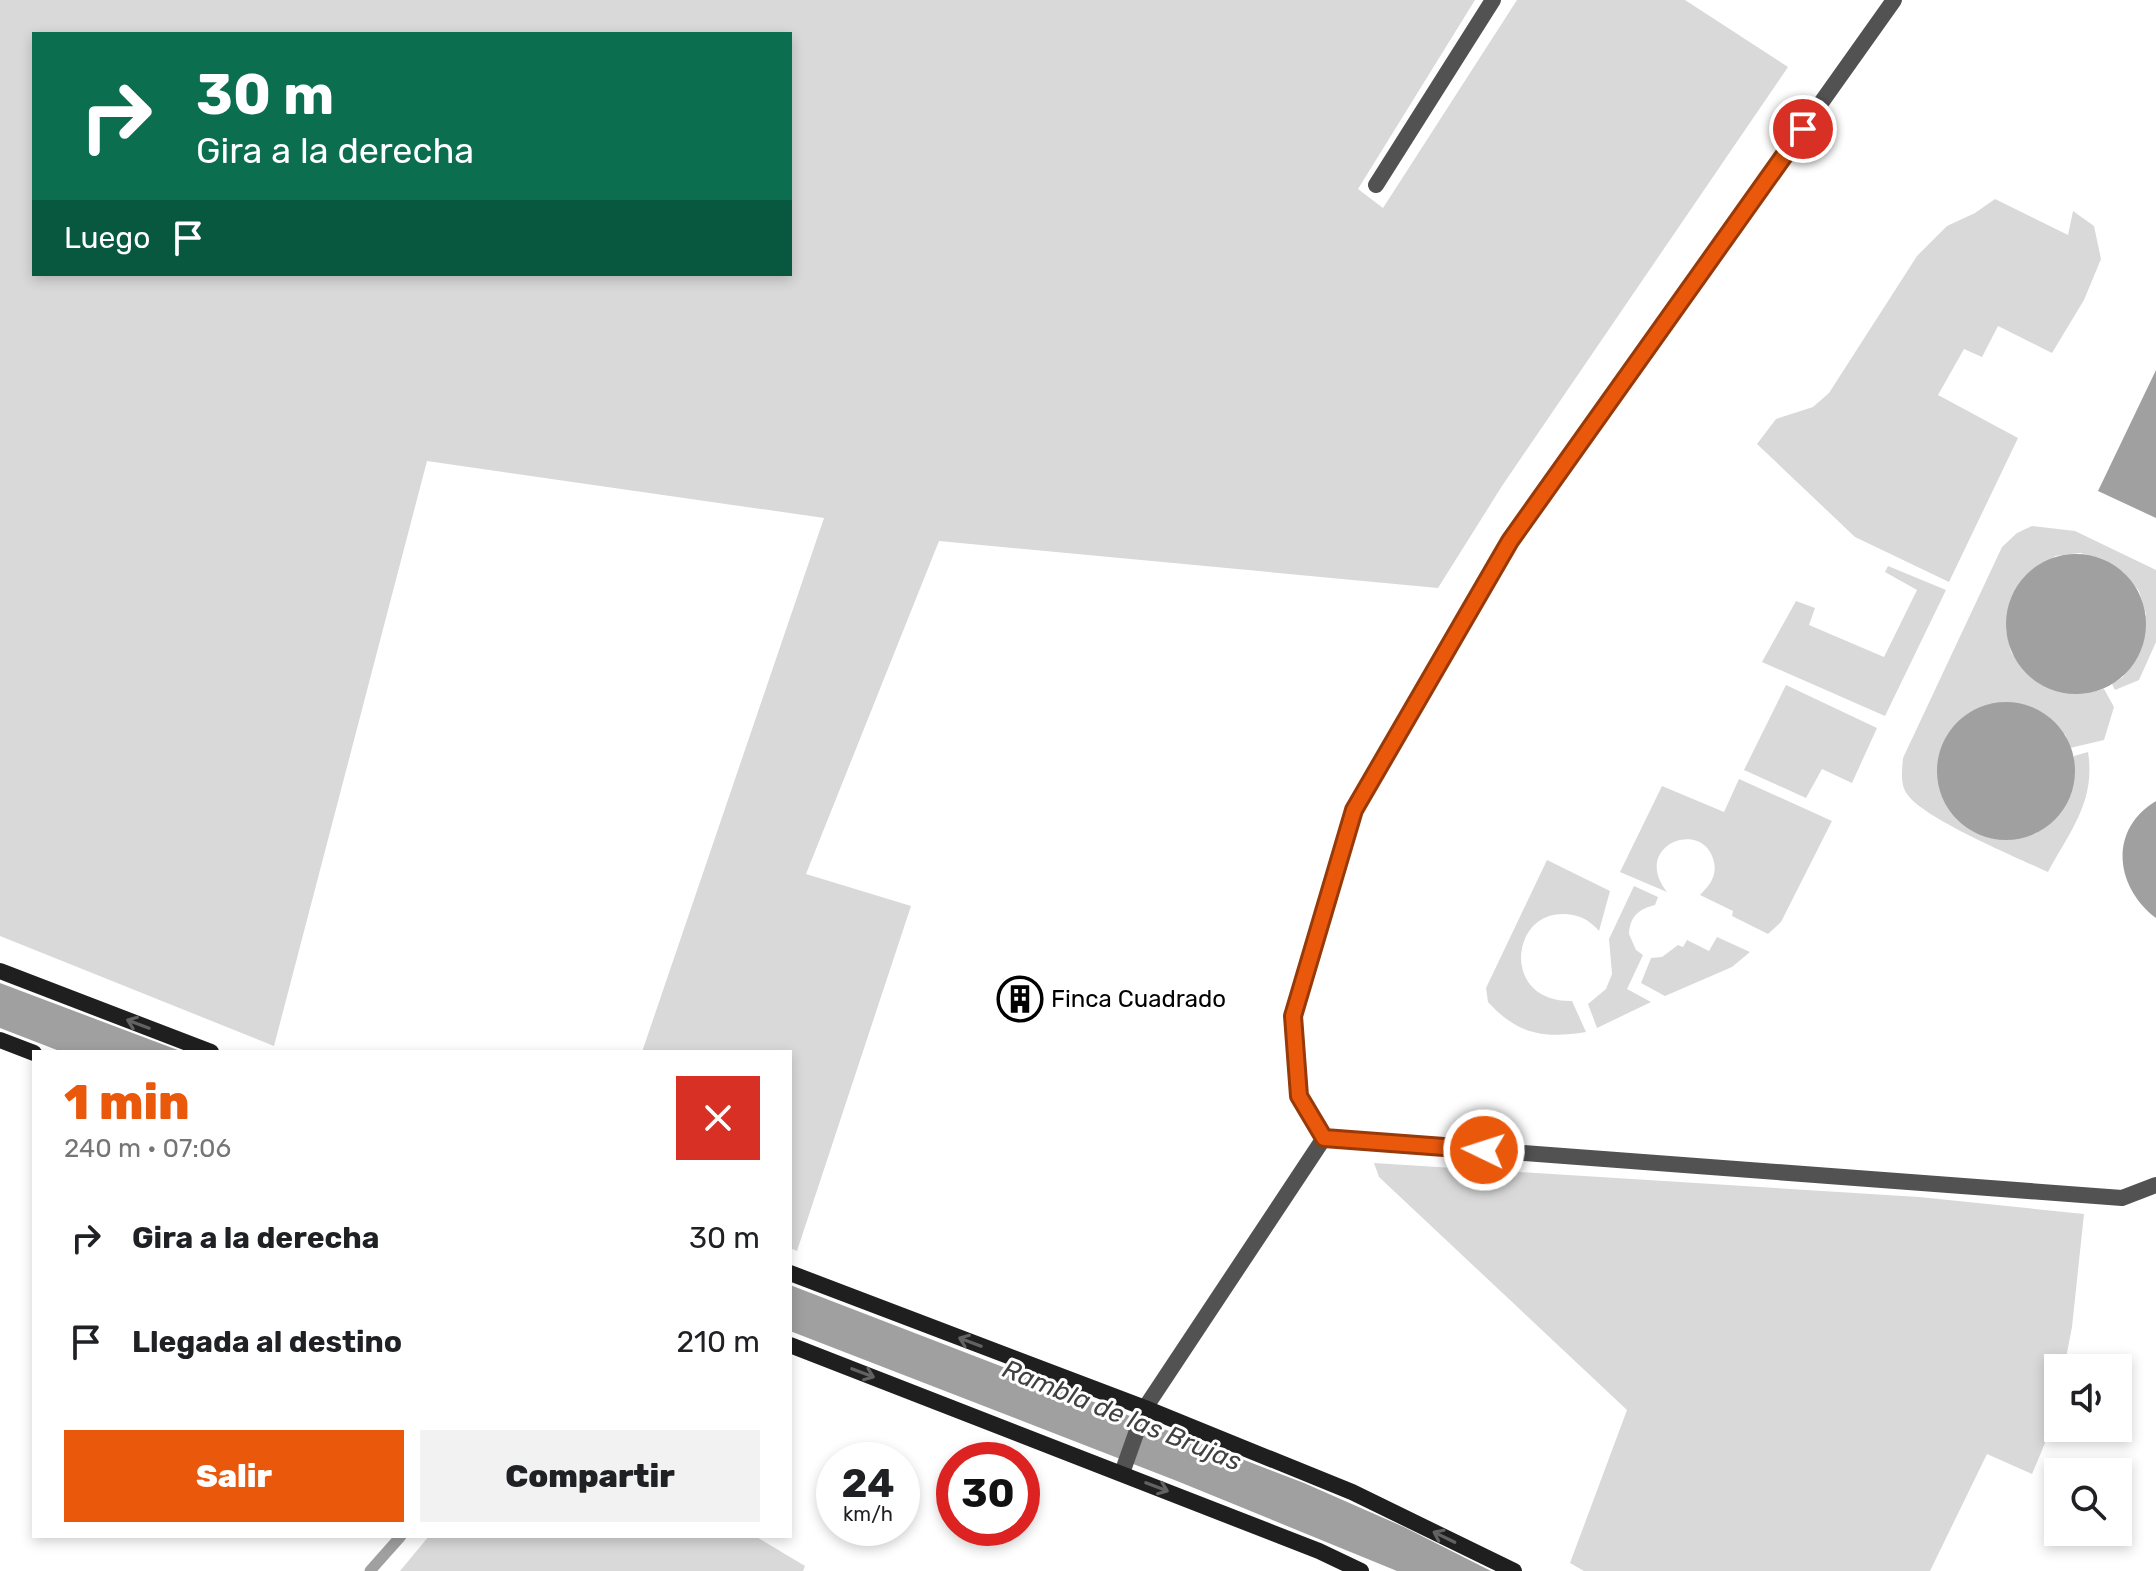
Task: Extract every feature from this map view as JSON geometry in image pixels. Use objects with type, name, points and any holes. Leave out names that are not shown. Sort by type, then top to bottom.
[{"type":"street","points":[[1376,185],[1493,0]]},
{"type":"street","points":[[1324,1138],[1299,1096],[1293,1016],[1354,810],[1510,541],[1894,0]]},
{"type":"street","points":[[0,971],[206,1050]]},
{"type":"street","points":[[0,1040],[32,1052]]},
{"type":"street","points":[[1324,1138],[2122,1198],[2156,1185]]},
{"type":"street","points":[[1124,1468],[1143,1414],[1324,1138]]},
{"type":"street","points":[[792,1274],[1143,1414],[1352,1492],[1514,1571]]},
{"type":"street","points":[[792,1346],[1124,1468],[1361,1571]]},
{"type":"shaded area","points":[[0,0],[1475,0],[1358,189],[1383,208],[1517,0],[1685,0],[1788,67],[1502,486],[1438,588],[939,541],[806,874],[911,906],[797,1251],[792,1249],[792,1050],[643,1050],[824,518],[427,461],[274,1046],[0,936]]},
{"type":"shaded area","points":[[1995,199],[2068,235],[2073,211],[2094,226],[2101,259],[2084,300],[2052,353],[1998,326],[1982,357],[1964,349],[1938,395],[2018,438],[1949,582],[1855,537],[1757,444],[1776,419],[1813,407],[1829,393],[1917,256],[1947,226]]},
{"type":"shaded area","points":[[2032,526],[2075,531],[2156,570],[2156,642],[2139,680],[2115,690],[2112,684],[2123,677],[2146,614],[2139,591],[2123,572],[2103,559],[2080,553],[2055,556],[2006,630],[2011,652],[2023,670],[2083,694],[2104,689],[2114,707],[2104,740],[2070,748],[2065,734],[1956,819],[1974,832],[1994,839],[2015,839],[2037,833],[2074,780],[2074,756],[2088,752],[2085,801],[2048,872],[1932,815],[1907,794],[1902,777],[1903,758],[2002,547],[2017,533]]},
{"type":"shaded area","points":[[1888,566],[1946,590],[1885,716],[1762,662],[1796,601],[1815,608],[1809,625],[1884,657],[1917,590],[1885,572]]},
{"type":"shaded area","points":[[1786,685],[1877,728],[1852,783],[1822,769],[1806,798],[1744,770]]},
{"type":"shaded area","points":[[1739,779],[1832,821],[1781,922],[1768,934],[1732,916],[1733,911],[1700,895],[1712,880],[1715,867],[1708,848],[1697,841],[1685,839],[1673,842],[1663,850],[1657,861],[1658,875],[1667,892],[1620,872],[1662,786],[1724,812]]},
{"type":"shaded area","points":[[1547,860],[1610,891],[1599,931],[1577,916],[1552,915],[1536,924],[1525,937],[1521,954],[1523,972],[1532,987],[1548,997],[1572,1001],[1586,1032],[1557,1035],[1532,1032],[1510,1021],[1488,1002],[1486,988]]},
{"type":"shaded area","points":[[1634,886],[1658,897],[1655,905],[1640,911],[1633,918],[1629,934],[1636,950],[1643,955],[1627,989],[1651,1002],[1597,1028],[1588,1004],[1606,989],[1612,974],[1609,939]]},
{"type":"shaded area","points":[[1717,937],[1750,952],[1732,967],[1665,996],[1641,983],[1651,958],[1662,957],[1678,945],[1683,947],[1687,940],[1709,951]]},
{"type":"shaded area","points":[[1374,1163],[1919,1197],[2084,1214],[2067,1354],[2044,1354],[2045,1442],[2032,1474],[1987,1454],[1930,1571],[1584,1571],[1570,1563],[1627,1410],[1379,1177]]},
{"type":"shaded area","points":[[427,1538],[758,1538],[805,1566],[803,1571],[400,1571]]},
{"type":"water","points":[[2156,370],[2156,518],[2098,491]]},
{"type":"water","points":[[2076,554],[2103,559],[2125,575],[2141,597],[2146,624],[2141,651],[2125,673],[2103,689],[2076,694],[2049,689],[2027,673],[2011,651],[2006,624],[2011,597],[2027,575],[2049,559]]},
{"type":"water","points":[[2006,702],[2032,708],[2055,722],[2069,745],[2075,771],[2069,797],[2055,820],[2032,834],[2006,840],[1980,834],[1957,820],[1943,797],[1937,771],[1943,745],[1957,722],[1980,708]]},
{"type":"water","points":[[2156,801],[2156,918],[2132,891],[2125,875],[2123,859],[2124,843],[2130,827]]},
{"type":"water","points":[[0,983],[178,1050],[57,1050],[0,1028]]},
{"type":"water","name":"Rambla de las Brujas","points":[[792,1286],[1304,1483],[1404,1527],[1491,1571],[1397,1571],[1177,1481],[792,1332]]},
{"type":"waterway","points":[[370,1571],[399,1538]]},
{"type":"place","name":"Finca Cuadrado","points":[[1020,999]]},
{"type":"route","points":[[1484,1150],[1324,1138],[1299,1096],[1293,1016],[1354,810],[1510,541],[1803,129]]}]
